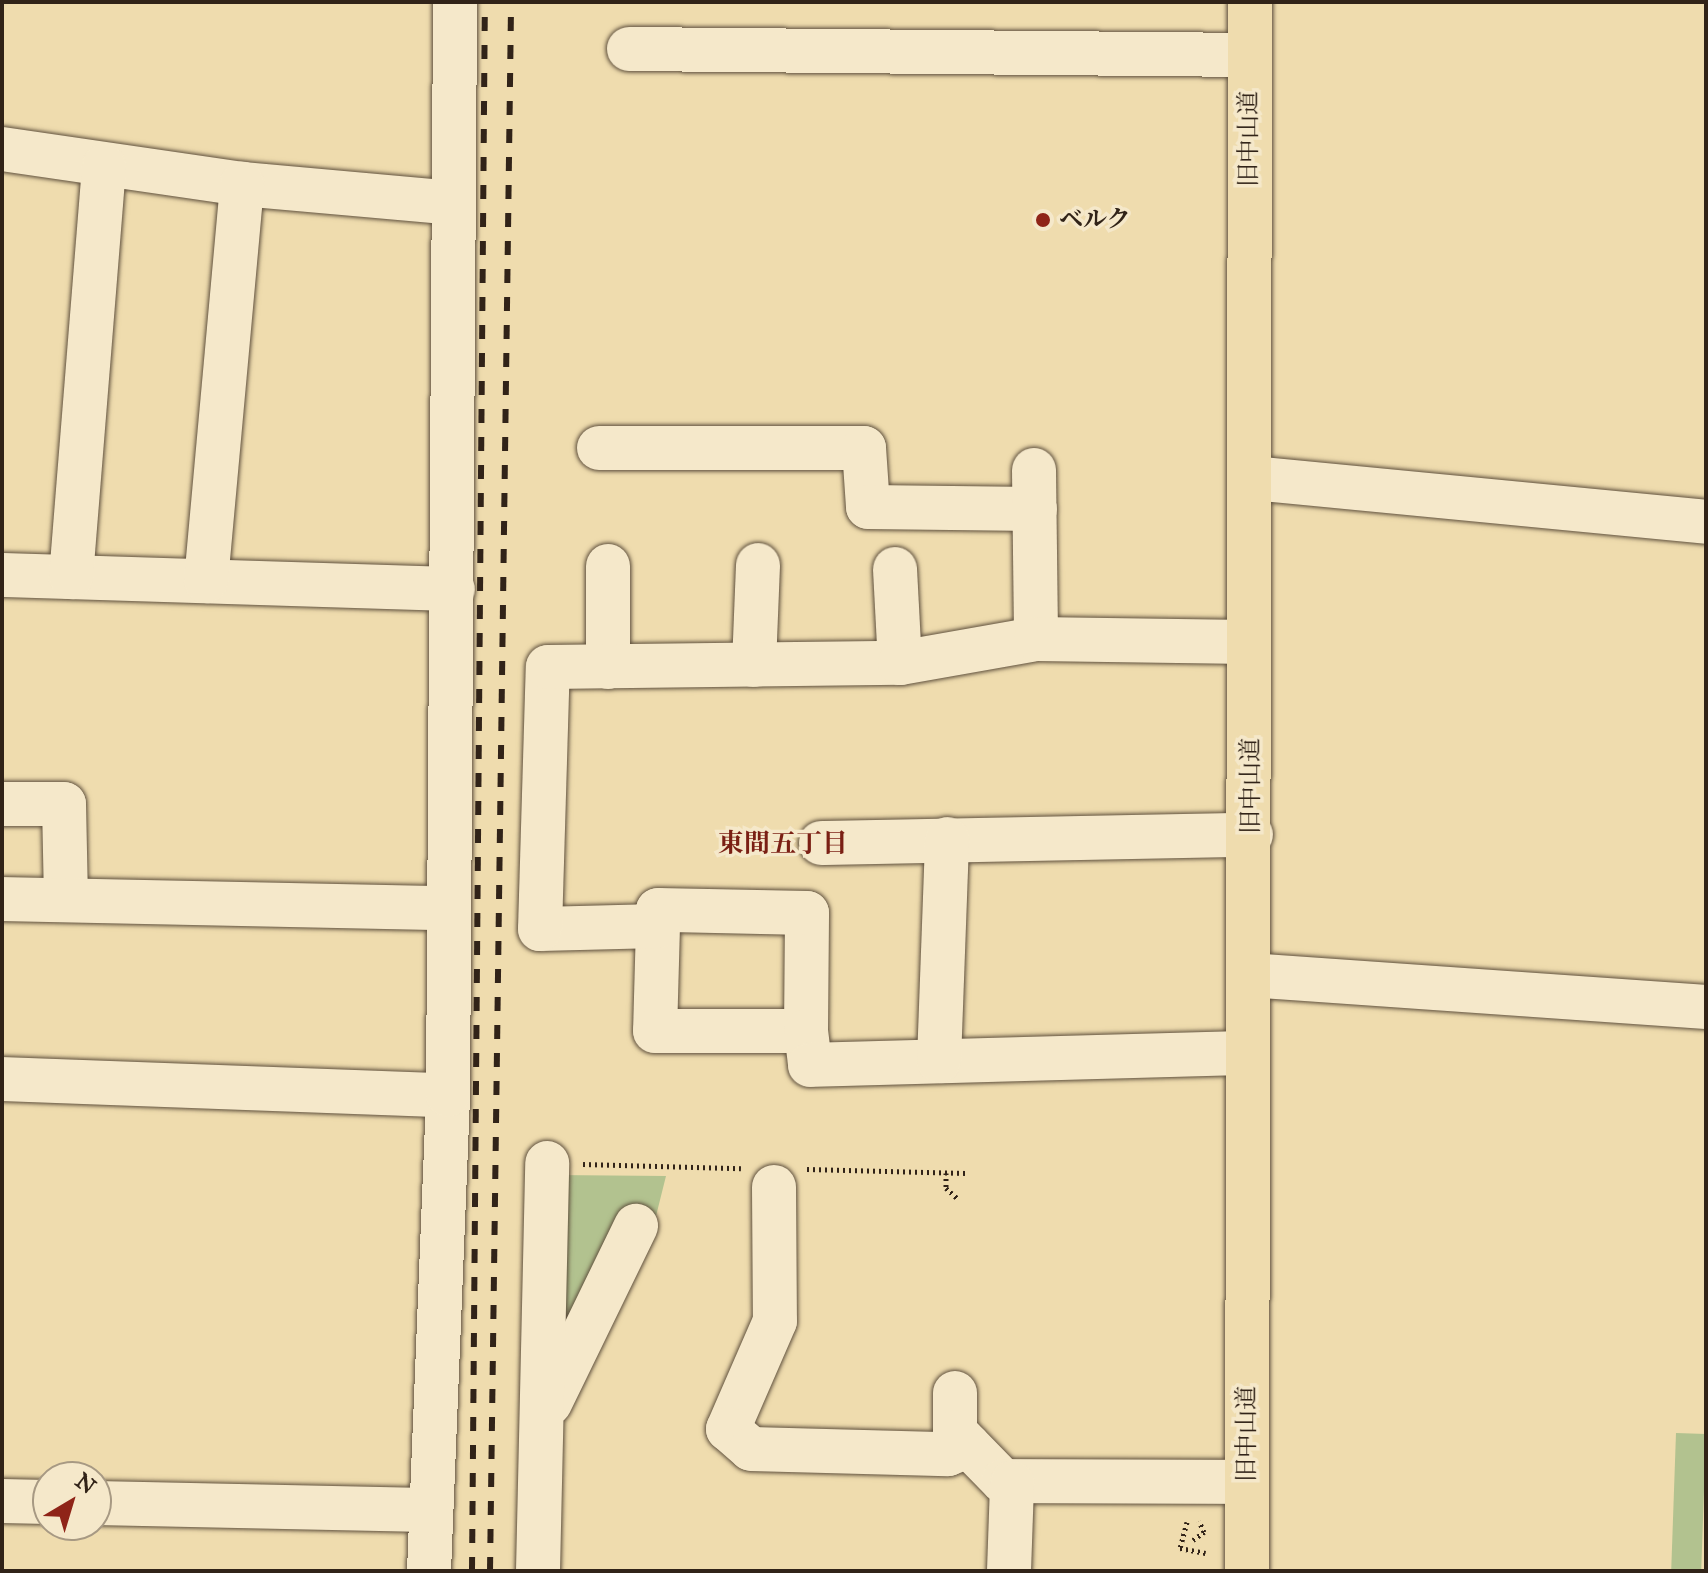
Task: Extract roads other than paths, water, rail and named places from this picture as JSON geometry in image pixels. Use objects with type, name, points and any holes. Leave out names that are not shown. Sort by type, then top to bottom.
[{"type":"main road","name":"旧中山道","points":[[1247,1571],[1252,478],[1250,2]]},
{"type":"street","points":[[429,1571],[427,1510],[448,1095],[455,2]]},
{"type":"street","points":[[629,49],[1249,55]]},
{"type":"street","points":[[2,149],[242,184],[453,203]]},
{"type":"street","points":[[71,577],[104,166]]},
{"type":"street","points":[[206,581],[242,184]]},
{"type":"street","points":[[599,448],[864,448],[868,507],[1034,489],[1036,639]]},
{"type":"street","points":[[1252,478],[1706,522]]},
{"type":"street","points":[[754,665],[758,565]]},
{"type":"street","points":[[608,566],[608,667]]},
{"type":"street","points":[[895,569],[900,663]]},
{"type":"street","points":[[2,575],[453,589]]},
{"type":"street","points":[[658,926],[540,929],[548,667],[900,663],[1036,639],[1249,642]]},
{"type":"street","points":[[2,804],[64,804],[66,899]]},
{"type":"street","points":[[821,843],[1251,835]]},
{"type":"street","points":[[939,1061],[947,839]]},
{"type":"street","points":[[2,899],[448,908]]},
{"type":"street","points":[[806,1031],[655,1031],[658,910],[807,913],[806,1031],[810,1065],[1248,1053]]},
{"type":"street","points":[[1249,975],[1706,1007]]},
{"type":"street","points":[[2,1079],[448,1095]]},
{"type":"street","points":[[538,1571],[544,1415],[547,1163]]},
{"type":"street","points":[[774,1187],[775,1321],[728,1429],[751,1449],[948,1454],[968,1446]]},
{"type":"street","points":[[544,1415],[636,1226]]},
{"type":"street","points":[[955,1393],[955,1432],[1012,1483],[1247,1482]]},
{"type":"street","points":[[1009,1571],[1012,1483]]},
{"type":"street","points":[[2,1501],[32,1502]]},
{"type":"street","points":[[112,1503],[427,1510]]},
{"type":"railway","points":[[472,1571],[485,2]]},
{"type":"railway","points":[[490,1571],[511,2]]},
{"type":"place","name":"ベルク","points":[[1043,220]]},
{"type":"district","name":"東間五丁目","points":[[783,844]]}]
